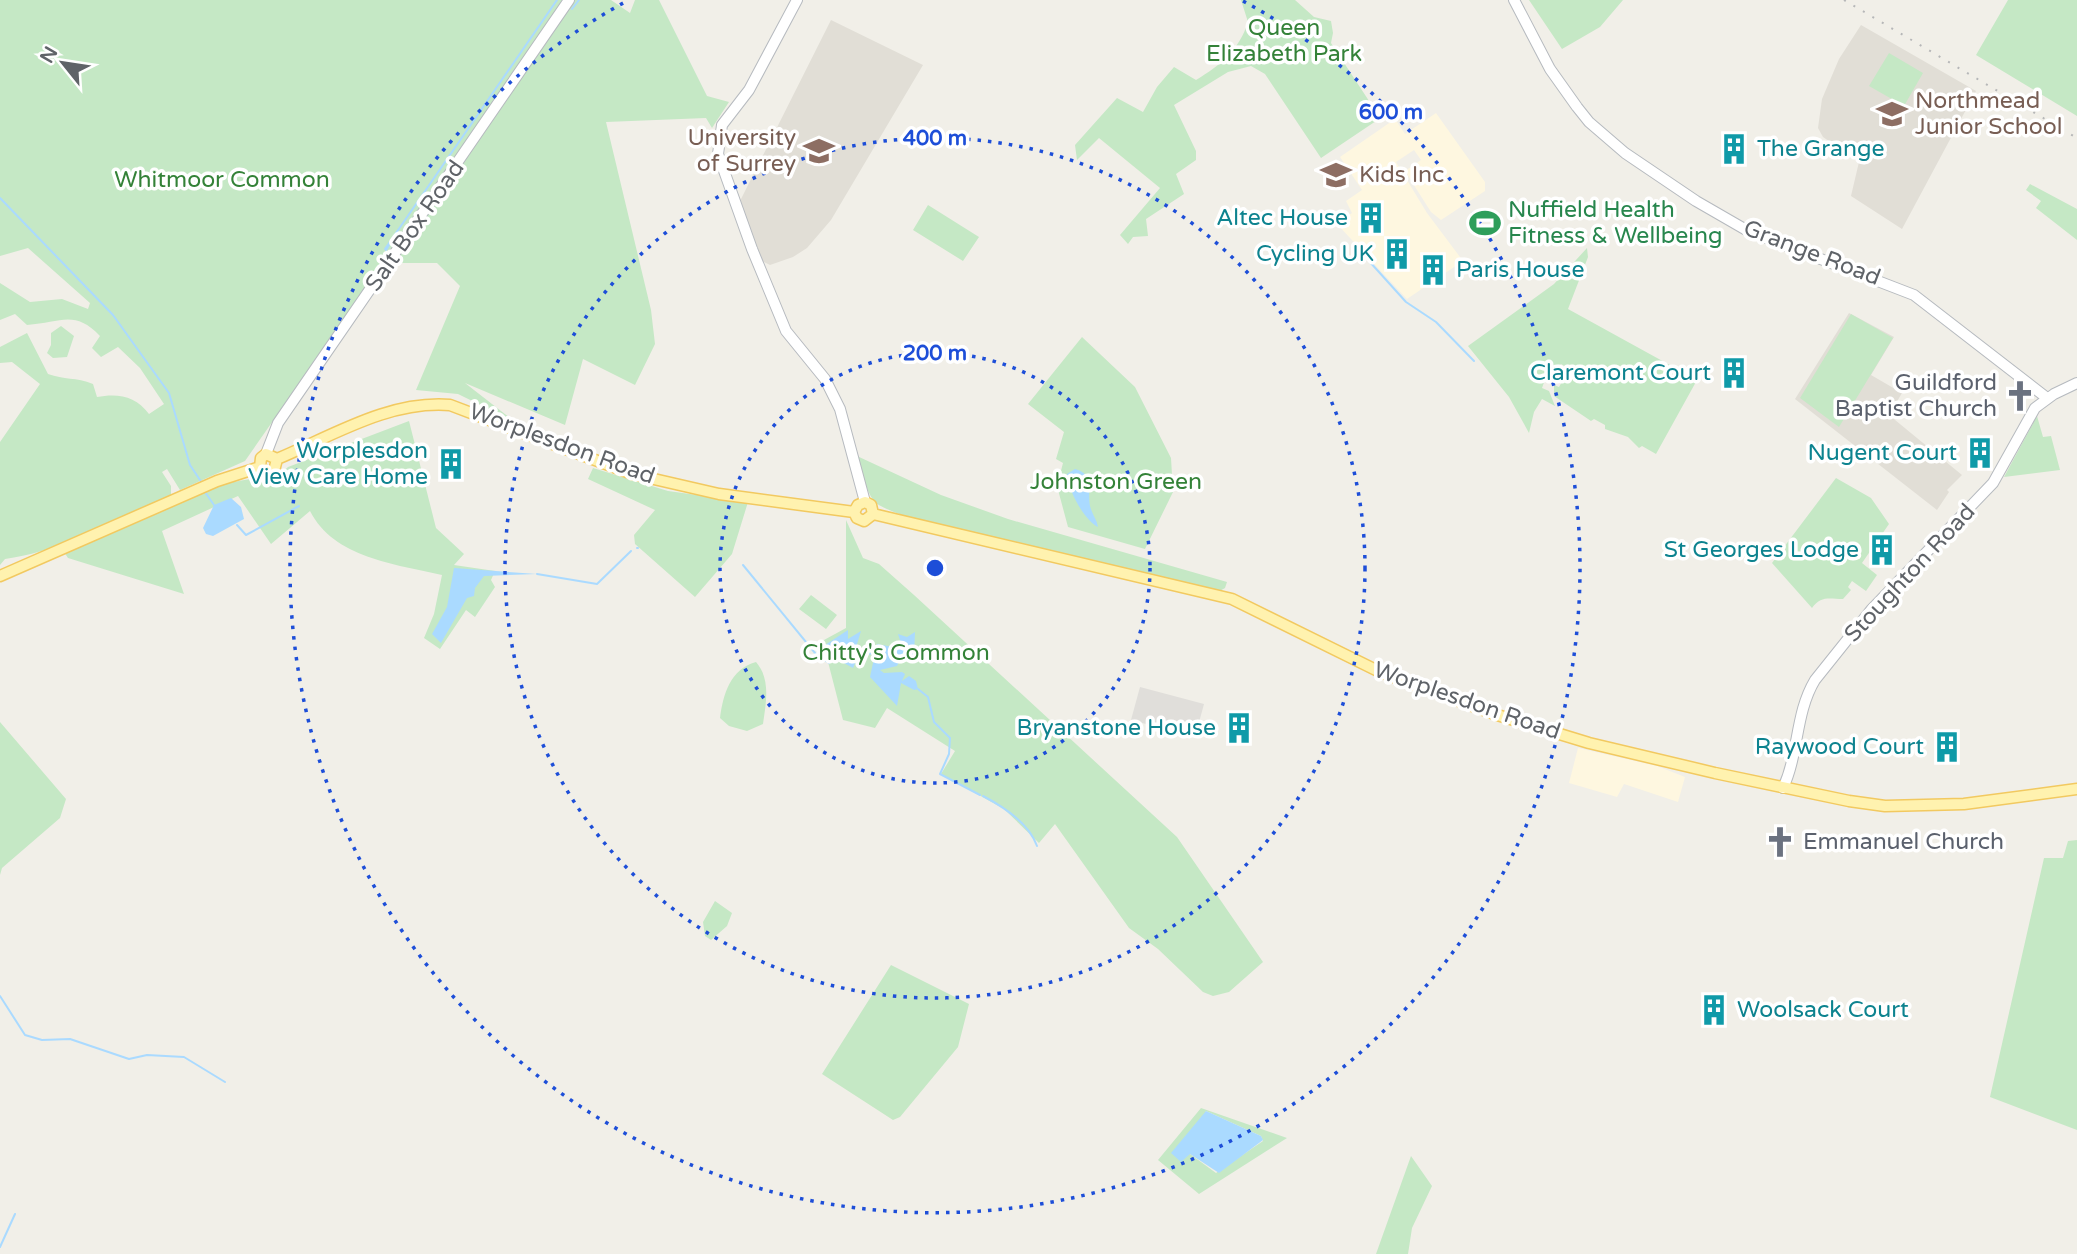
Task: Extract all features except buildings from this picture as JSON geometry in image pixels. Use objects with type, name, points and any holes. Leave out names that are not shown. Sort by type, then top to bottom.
[{"type":"main road","name":"Worplesdon Road","points":[[277,459],[392,410],[429,403],[450,405],[632,474],[719,494],[854,512]]},
{"type":"main road","points":[[0,576],[203,486],[260,467],[271,472],[278,466],[277,459],[266,454],[261,458],[260,467]]},
{"type":"main road","points":[[866,502],[871,505],[873,514],[864,521],[857,518],[854,512],[858,505],[866,502]]},
{"type":"main road","name":"Worplesdon Road","points":[[873,514],[1231,599],[1369,667],[1494,714],[1590,743],[1783,788],[1858,803],[1915,806],[2077,789]]},
{"type":"street","name":"Salt Box Road","points":[[266,454],[278,423],[569,0]]},
{"type":"street","points":[[797,0],[749,90],[722,125],[718,154],[752,249],[786,331],[825,379],[840,409],[866,502]]},
{"type":"street","name":"Grange Road","points":[[1514,0],[1564,89],[1589,122],[1625,153],[1748,231],[1914,295],[2047,398]]},
{"type":"street","name":"Stoughton Road","points":[[1783,788],[1790,774],[1805,700],[1815,680],[1871,610],[1993,483],[2035,408],[2047,398],[2077,383]]},
{"type":"shaded area","name":"University of Surrey","points":[[831,20],[923,65],[831,220],[807,248],[793,257],[770,265],[760,260],[739,203]]},
{"type":"shaded area","name":"Northmead Junior School","points":[[1861,25],[1976,91],[1902,229],[1851,196],[1859,162],[1823,137],[1818,128],[1822,99],[1839,59]]},
{"type":"shaded area","points":[[1436,113],[1485,182],[1485,191],[1441,220],[1431,212],[1405,171],[1421,160],[1414,150],[1396,162],[1427,213],[1463,261],[1407,299],[1337,224],[1352,213],[1346,201],[1362,190],[1340,157],[1395,119],[1405,134]]},
{"type":"shaded area","points":[[1849,313],[1894,337],[1871,375],[1902,393],[1889,415],[1962,475],[1947,490],[1949,492],[1937,510],[1795,399]]},
{"type":"shaded area","points":[[1140,687],[1204,704],[1195,737],[1131,720]]},
{"type":"shaded area","points":[[1578,748],[1657,766],[1685,777],[1678,802],[1624,784],[1617,797],[1569,783]]},
{"type":"green space","name":"Whitmoor Common","points":[[0,0],[567,0],[245,461],[180,490],[167,469],[162,472],[171,486],[171,496],[90,534],[48,549],[5,559],[0,565],[0,442],[40,384],[12,362],[0,363],[0,347],[27,333],[48,374],[93,384],[97,397],[126,397],[138,403],[149,414],[164,404],[140,368],[118,347],[101,357],[92,348],[100,336],[82,323],[66,320],[27,325],[15,314],[0,320],[0,283],[30,302],[62,299],[88,309],[90,303],[28,248],[0,256]]},
{"type":"green space","points":[[574,0],[611,0],[630,13],[635,0],[659,0],[707,96],[729,102],[712,128],[706,118],[606,122],[651,310],[655,344],[635,385],[583,359],[565,425],[465,383],[515,422],[458,394],[416,390],[460,286],[437,263],[394,263]]},
{"type":"green space","name":"Queen Elizabeth Park","points":[[1241,0],[1295,0],[1314,17],[1331,21],[1331,43],[1371,104],[1377,107],[1376,121],[1321,158],[1265,74],[1251,66],[1228,72],[1174,105],[1196,151],[1196,160],[1176,174],[1184,194],[1146,219],[1148,236],[1133,237],[1128,244],[1120,235],[1160,188],[1099,138],[1077,160],[1075,145],[1117,98],[1143,112],[1157,87],[1174,67],[1196,80],[1213,69],[1234,49],[1244,32],[1248,22]]},
{"type":"green space","points":[[1529,0],[1623,0],[1600,27],[1562,49]]},
{"type":"green space","points":[[2008,0],[2077,0],[2077,116],[1976,55]]},
{"type":"green space","points":[[1889,53],[1923,73],[1904,106],[1869,86]]},
{"type":"green space","points":[[2030,184],[2077,209],[2077,240],[2036,208],[2041,201],[2026,190]]},
{"type":"green space","points":[[928,205],[979,237],[963,261],[913,230]]},
{"type":"green space","points":[[1587,248],[1588,257],[1568,309],[1697,380],[1656,454],[1642,446],[1639,448],[1628,437],[1605,429],[1605,425],[1594,419],[1591,421],[1554,396],[1554,385],[1559,387],[1569,369],[1561,364],[1557,371],[1549,368],[1542,388],[1549,391],[1555,406],[1542,399],[1534,412],[1529,433],[1509,397],[1468,346],[1554,284]]},
{"type":"green space","points":[[1851,314],[1893,338],[1839,427],[1800,398]]},
{"type":"green space","points":[[61,326],[74,336],[67,357],[53,358],[47,353],[51,345],[51,333]]},
{"type":"green space","name":"Johnston Green","points":[[1082,337],[1135,387],[1171,458],[1173,492],[1145,549],[1068,527],[1057,486],[1063,463],[1056,459],[1064,432],[1028,404]]},
{"type":"green space","points":[[2037,416],[2043,437],[2051,436],[2060,470],[2004,477]]},
{"type":"green space","points":[[409,421],[436,528],[464,554],[454,565],[495,571],[491,580],[495,587],[475,617],[466,610],[440,649],[424,638],[434,614],[442,575],[386,562],[350,549],[321,527],[310,511],[271,544],[238,496],[162,531],[184,594],[68,558],[64,552],[194,493],[249,479],[277,477],[288,467]]},
{"type":"green space","points":[[857,456],[941,495],[1008,519],[1227,582],[1225,588],[1218,592],[1035,551],[892,511],[874,501]]},
{"type":"green space","points":[[593,468],[668,491],[748,502],[732,554],[695,597],[635,544],[634,535],[655,510],[588,479]]},
{"type":"green space","points":[[1836,478],[1871,498],[1889,524],[1862,563],[1877,575],[1866,591],[1852,581],[1848,587],[1851,590],[1843,599],[1822,599],[1812,608],[1772,563]]},
{"type":"green space","name":"Chitty's Common","points":[[846,520],[863,558],[879,564],[914,595],[1177,837],[1263,962],[1229,992],[1213,996],[1203,992],[1158,949],[1129,928],[1055,824],[1039,843],[1004,809],[941,774],[955,751],[887,708],[875,728],[843,720],[827,658],[813,646],[846,628]]},
{"type":"green space","points":[[811,595],[837,615],[826,629],[799,609]]},
{"type":"green space","points":[[756,662],[766,684],[763,724],[747,731],[729,726],[720,718],[729,684],[740,670]]},
{"type":"green space","points":[[0,722],[66,799],[60,818],[2,868],[0,875]]},
{"type":"green space","points":[[2077,840],[2077,1130],[1990,1097],[2044,858],[2063,858],[2068,841]]},
{"type":"green space","points":[[715,901],[732,913],[727,926],[711,940],[705,936],[703,922]]},
{"type":"green space","points":[[891,965],[969,1004],[958,1047],[900,1117],[893,1120],[822,1074]]},
{"type":"green space","points":[[1201,1108],[1287,1138],[1199,1194],[1158,1160]],"holes":[[[1206,1111],[1261,1136],[1263,1141],[1216,1173],[1190,1154]]]},
{"type":"green space","points":[[1411,1156],[1432,1186],[1412,1228],[1408,1254],[1376,1254]]},
{"type":"water","points":[[1075,469],[1088,479],[1090,506],[1098,527],[1082,511],[1070,488],[1067,474]]},
{"type":"water","points":[[231,498],[241,507],[244,519],[213,536],[206,534],[203,528],[214,505]]},
{"type":"water","points":[[454,568],[537,574],[484,576],[475,588],[474,596],[467,598],[441,643],[432,634],[447,607]]},
{"type":"water","points":[[848,630],[848,639],[861,631],[854,654],[858,656],[853,668],[833,657],[825,645]]},
{"type":"water","points":[[915,632],[914,655],[908,657],[904,651],[897,666],[880,670],[884,673],[902,672],[905,674],[902,681],[909,676],[916,681],[918,689],[914,690],[901,683],[897,706],[870,677],[877,644],[903,649],[898,634],[907,637]]},
{"type":"water","points":[[1206,1111],[1261,1136],[1263,1140],[1219,1173],[1190,1154],[1181,1162],[1171,1153]]},
{"type":"waterway","points":[[385,249],[557,0]]},
{"type":"waterway","points":[[572,9],[579,0]]},
{"type":"waterway","points":[[0,198],[113,315],[169,393],[190,465],[202,483]]},
{"type":"waterway","points":[[386,250],[389,245]]},
{"type":"waterway","points":[[1369,261],[1406,302],[1436,322],[1474,361]]},
{"type":"waterway","points":[[205,492],[214,505]]},
{"type":"waterway","points":[[237,525],[246,535],[299,506]]},
{"type":"waterway","points":[[537,574],[597,584],[631,551]]},
{"type":"waterway","points":[[743,565],[815,653],[829,663],[831,660]]},
{"type":"waterway","points":[[855,652],[875,654]]},
{"type":"waterway","points":[[918,689],[928,697],[934,722],[950,738],[949,754],[940,774],[980,795]]},
{"type":"waterway","points":[[983,796],[1022,823],[1037,846]]},
{"type":"waterway","points":[[0,996],[25,1035],[42,1040],[70,1039],[129,1059],[147,1055],[184,1057],[225,1082]]},
{"type":"waterway","points":[[0,1247],[15,1214]]},
{"type":"railway","points":[[1844,0],[2077,138]]},
{"type":"place","name":"Northmead Junior School","points":[[1892,114]]},
{"type":"place","name":"The Grange","points":[[1734,149]]},
{"type":"place","name":"University of Surrey","points":[[819,151]]},
{"type":"place","name":"Kids Inc","points":[[1336,175]]},
{"type":"place","name":"Altec House","points":[[1371,218]]},
{"type":"place","name":"Nuffield Health Fitness & Wellbeing","points":[[1485,223]]},
{"type":"place","name":"Cycling UK","points":[[1397,254]]},
{"type":"place","name":"Paris House","points":[[1433,270]]},
{"type":"place","name":"Claremont Court","points":[[1734,373]]},
{"type":"place","name":"Guildford Baptist Church","points":[[2020,396]]},
{"type":"place","name":"Nugent Court","points":[[1980,453]]},
{"type":"place","name":"Worplesdon View Care Home","points":[[451,464]]},
{"type":"place","name":"St Georges Lodge","points":[[1882,550]]},
{"type":"place","name":"Bryanstone House","points":[[1239,728]]},
{"type":"place","name":"Raywood Court","points":[[1947,747]]},
{"type":"place","name":"Emmanuel Church","points":[[1780,842]]},
{"type":"place","name":"Woolsack Court","points":[[1714,1010]]}]
